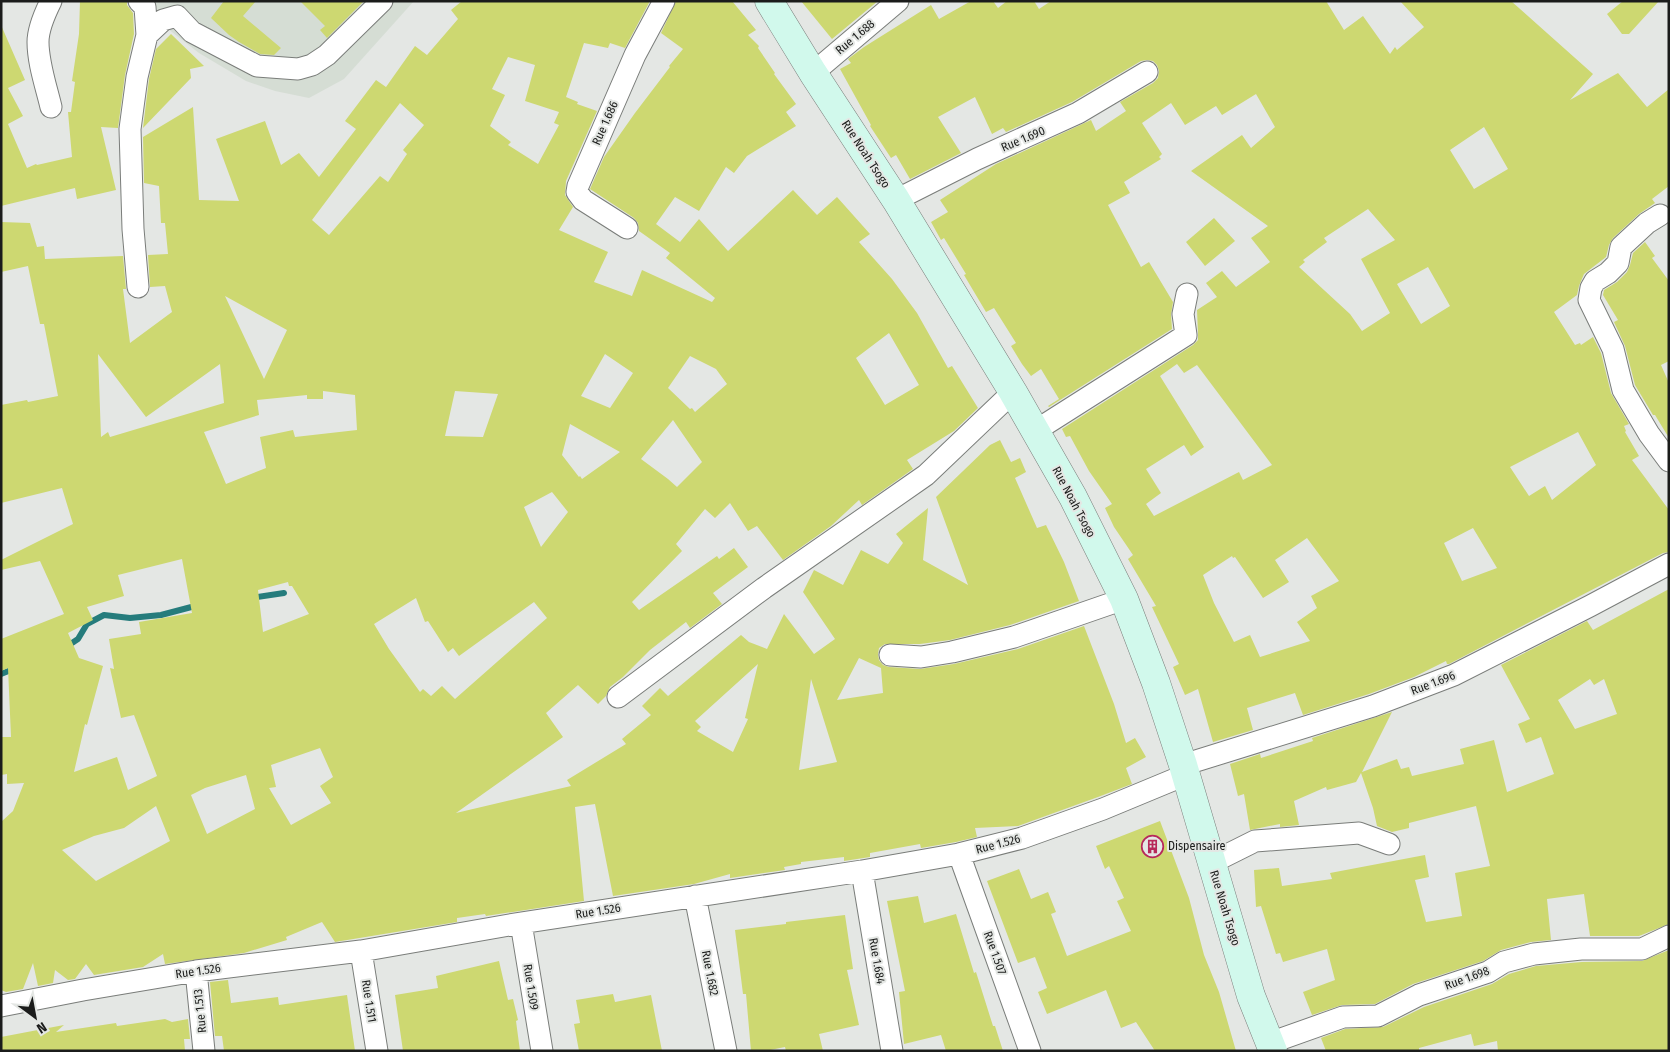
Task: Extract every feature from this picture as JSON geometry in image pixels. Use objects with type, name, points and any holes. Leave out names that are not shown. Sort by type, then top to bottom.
[{"type":"main road","name":"Rue Noah Tsogo","points":[[769,1],[813,73],[896,200],[1013,392],[1073,497],[1124,599],[1156,683],[1184,770],[1251,996],[1272,1047]]},
{"type":"street","points":[[51,1],[45,13],[38,41],[42,70],[51,107]]},
{"type":"street","points":[[138,287],[133,229],[130,129],[137,77],[147,35],[145,7],[139,1]]},
{"type":"street","points":[[147,35],[163,20],[177,16],[192,32],[257,66],[298,69],[312,65],[327,54],[382,1]]},
{"type":"street","name":"Rue 1.686","points":[[627,228],[583,200],[577,192],[635,55],[664,1]]},
{"type":"street","name":"Rue 1.688","points":[[813,73],[898,1]]},
{"type":"street","name":"Rue 1.690","points":[[896,200],[977,158],[1078,114],[1146,72]]},
{"type":"street","points":[[1660,215],[1647,223],[1621,247],[1618,263],[1608,273],[1595,281],[1591,288],[1589,300],[1614,349],[1623,390],[1649,434],[1669,461]]},
{"type":"street","points":[[1035,431],[1186,335],[1183,314],[1187,294]]},
{"type":"street","points":[[618,697],[764,588],[926,475],[1013,392]]},
{"type":"street","name":"Rue 1.696","points":[[1184,770],[1373,706],[1454,675],[1669,564]]},
{"type":"street","points":[[890,655],[921,657],[952,652],[1014,637],[1124,599]]},
{"type":"street","name":"Rue 1.526","points":[[1,1006],[196,971],[361,951],[521,923],[862,871],[959,854],[1022,838],[1103,809],[1184,770]]},
{"type":"street","points":[[1211,863],[1255,842],[1359,833],[1389,844]]},
{"type":"street","name":"Rue 1.507","points":[[959,854],[1030,1051]]},
{"type":"street","name":"Rue 1.684","points":[[862,871],[892,1051]]},
{"type":"street","name":"Rue 1.682","points":[[695,896],[726,1051]]},
{"type":"street","name":"Rue 1.509","points":[[521,923],[542,1051]]},
{"type":"street","name":"Rue 1.698","points":[[1272,1047],[1343,1017],[1378,1016],[1419,994],[1488,972],[1504,962],[1534,954],[1581,950],[1642,949],[1669,936]]},
{"type":"street","name":"Rue 1.511","points":[[361,951],[377,1051]]},
{"type":"street","name":"Rue 1.513","points":[[196,971],[204,1051]]},
{"type":"shaded area","points":[[154,1],[414,1],[344,79],[309,98],[275,91],[246,81],[199,53],[163,25]]},
{"type":"building","points":[[80,1],[127,1],[127,5],[133,13],[134,34],[125,75],[118,128],[101,127],[116,190],[77,199],[75,188],[1,206],[1,25],[25,80],[8,88],[23,116],[8,124],[27,168],[36,164],[72,157],[68,112],[71,112],[75,82],[72,81],[79,34]]},
{"type":"building","points":[[224,1],[256,1],[243,16],[281,48],[274,55],[260,54],[229,35],[211,18]]},
{"type":"building","points":[[300,1],[364,1],[327,38],[320,30],[325,26]]},
{"type":"building","points":[[462,1],[650,1],[625,48],[610,43],[608,48],[584,43],[566,97],[578,102],[577,104],[597,111],[566,181],[565,195],[573,207],[559,230],[608,252],[594,282],[632,296],[642,270],[712,302],[715,298],[666,258],[670,253],[639,231],[638,223],[634,218],[590,189],[604,157],[683,49],[661,33],[676,1],[732,1],[756,30],[748,35],[759,46],[758,48],[774,74],[796,104],[786,112],[796,126],[747,156],[734,173],[726,167],[699,211],[675,197],[656,224],[680,242],[699,219],[728,251],[793,190],[817,215],[837,197],[870,234],[859,242],[892,279],[917,313],[948,368],[952,366],[978,408],[954,431],[907,460],[913,469],[862,505],[859,500],[831,526],[783,560],[757,526],[748,531],[730,503],[715,518],[705,509],[676,544],[682,551],[632,602],[639,610],[717,556],[719,559],[734,548],[748,567],[713,593],[722,604],[690,628],[686,622],[650,650],[610,687],[606,696],[598,704],[578,685],[546,713],[563,737],[456,813],[571,786],[567,780],[626,744],[622,739],[651,715],[642,706],[660,688],[668,696],[741,635],[749,642],[767,649],[784,614],[814,654],[835,639],[803,592],[814,570],[843,585],[861,550],[888,564],[903,543],[896,534],[928,508],[923,560],[968,585],[936,497],[990,445],[1000,440],[1011,462],[1020,458],[1026,472],[1015,478],[1037,528],[1046,525],[1064,562],[1079,601],[1010,625],[950,640],[920,644],[885,644],[879,648],[879,660],[883,665],[889,667],[920,669],[954,664],[1018,649],[1084,626],[1114,704],[1126,743],[1135,738],[1146,757],[1126,768],[1132,784],[1018,826],[975,828],[977,837],[921,848],[920,844],[870,853],[870,857],[844,861],[844,857],[801,862],[801,864],[784,867],[785,870],[730,878],[730,874],[694,884],[613,896],[595,804],[575,807],[584,901],[486,916],[485,914],[457,918],[457,922],[335,942],[322,922],[286,937],[287,940],[244,953],[165,964],[163,954],[143,967],[94,975],[86,964],[75,979],[68,980],[55,970],[53,983],[38,986],[33,963],[23,989],[6,992],[1,990],[1,822],[13,811],[24,783],[7,784],[7,774],[1,775],[1,737],[11,737],[8,668],[1,671],[1,639],[64,614],[40,561],[1,570],[1,560],[73,524],[62,488],[1,503],[1,405],[58,396],[44,324],[40,324],[28,266],[1,272],[1,222],[30,223],[37,247],[44,246],[45,259],[123,256],[126,289],[123,289],[130,343],[172,312],[165,286],[150,287],[148,255],[168,254],[165,223],[161,223],[159,186],[144,183],[143,137],[193,107],[199,200],[239,201],[216,139],[265,121],[281,165],[299,153],[319,177],[356,129],[345,121],[376,80],[386,87],[415,46],[427,55],[458,19],[451,10]],"holes":[[[508,57],[535,65],[525,101],[559,112],[554,123],[559,125],[538,164],[508,145],[511,142],[490,126],[505,95],[492,89]],[[400,103],[424,125],[403,150],[407,154],[388,182],[380,176],[329,235],[312,220]],[[225,296],[287,330],[264,379]],[[889,333],[919,385],[885,405],[856,358]],[[98,354],[146,417],[220,364],[224,403],[110,437],[108,432],[101,437]],[[605,354],[633,373],[610,408],[581,396]],[[690,356],[716,369],[727,384],[695,412],[668,388]],[[323,391],[355,395],[357,430],[295,437],[293,430],[260,437],[266,468],[226,484],[204,432],[259,415],[257,400],[307,395],[307,399],[323,399]],[[455,391],[498,394],[483,437],[445,436]],[[673,420],[702,462],[677,487],[641,459]],[[570,424],[620,452],[582,479],[562,455]],[[552,492],[568,512],[541,547],[524,507]],[[182,559],[192,613],[139,622],[141,634],[109,639],[114,669],[110,668],[121,718],[134,715],[157,776],[128,790],[117,757],[74,772],[85,724],[87,725],[103,666],[79,658],[68,633],[93,620],[87,607],[124,596],[118,575]],[[288,582],[309,614],[263,632],[258,590]],[[416,598],[425,622],[428,621],[448,652],[453,648],[459,656],[534,602],[547,618],[455,699],[442,686],[431,696],[423,689],[420,692],[389,649],[374,624]],[[859,658],[881,668],[883,693],[837,700]],[[758,664],[745,718],[748,719],[733,752],[697,731],[701,727],[695,721]],[[811,679],[837,762],[799,770]],[[320,748],[333,777],[320,786],[331,803],[291,825],[269,788],[276,787],[271,765]],[[246,775],[255,809],[207,834],[191,795],[205,788]],[[156,806],[170,841],[96,881],[62,850],[94,836],[124,828]]]},
{"type":"building","points":[[801,1],[878,1],[832,39]]},
{"type":"building","points":[[971,1],[993,1],[998,8],[1007,1],[1034,1],[1039,9],[1051,1],[1326,1],[1344,30],[1363,16],[1390,54],[1395,47],[1397,50],[1424,27],[1400,1],[1511,1],[1593,74],[1570,100],[1618,73],[1647,107],[1669,89],[1669,186],[1652,199],[1655,203],[1639,214],[1613,238],[1606,257],[1584,274],[1577,295],[1554,312],[1575,345],[1580,343],[1581,345],[1593,337],[1601,353],[1611,393],[1629,424],[1624,426],[1625,432],[1639,456],[1632,460],[1669,510],[1669,552],[1663,553],[1449,664],[1446,661],[1414,677],[1369,694],[1303,715],[1295,693],[1247,708],[1253,730],[1213,742],[1198,689],[1185,695],[1173,667],[1179,664],[1152,607],[1156,606],[1128,559],[1133,555],[1114,527],[1105,508],[1112,504],[1089,471],[1070,436],[1066,437],[1062,429],[1198,340],[1197,310],[1217,297],[1206,283],[1222,271],[1236,287],[1270,262],[1251,238],[1268,226],[1191,171],[1242,135],[1251,148],[1275,127],[1256,94],[1222,115],[1216,106],[1185,125],[1171,103],[1142,123],[1162,154],[1159,157],[1161,159],[1124,182],[1130,193],[1108,205],[1141,267],[1149,262],[1173,302],[1171,315],[1172,329],[1049,407],[1059,399],[1041,369],[1031,376],[1022,364],[1011,346],[1016,343],[994,308],[986,312],[944,238],[941,240],[931,222],[948,212],[940,200],[996,164],[1091,120],[1096,131],[1126,111],[1120,102],[1153,83],[1158,78],[1159,71],[1153,61],[1141,61],[1072,102],[1006,132],[1003,128],[992,134],[975,97],[938,117],[961,153],[910,179],[896,155],[891,158],[870,126],[840,69],[851,63],[848,59],[864,47],[931,5],[939,19]],"holes":[[[1484,127],[1508,169],[1474,189],[1450,150]],[[1368,209],[1395,240],[1361,259],[1390,313],[1362,331],[1350,314],[1299,267],[1305,262],[1303,260],[1327,242],[1324,238]],[[1428,267],[1450,306],[1421,324],[1397,284]],[[1177,364],[1184,373],[1197,365],[1272,465],[1243,480],[1239,472],[1154,516],[1146,504],[1161,493],[1146,469],[1184,445],[1191,456],[1204,447],[1160,376]],[[1578,432],[1596,465],[1552,500],[1545,486],[1529,496],[1510,467]],[[1473,528],[1497,568],[1462,581],[1444,543]],[[1307,538],[1339,581],[1311,596],[1317,608],[1297,622],[1310,641],[1260,657],[1250,635],[1234,642],[1214,603],[1203,575],[1232,556],[1233,558],[1235,557],[1263,598],[1289,582],[1275,560]]]},
{"type":"building","points":[[1623,1],[1659,1],[1629,34],[1622,34],[1607,14]]},
{"type":"building","points":[[171,34],[204,66],[190,69],[191,78],[143,128],[149,79],[156,49]]},
{"type":"building","points":[[1214,218],[1235,241],[1205,266],[1186,242]]},
{"type":"building","points":[[1645,242],[1655,256],[1652,258],[1669,281],[1669,361],[1661,365],[1669,383],[1669,438],[1635,385],[1625,346],[1614,322],[1618,320],[1603,295],[1604,290],[1617,282],[1627,272],[1633,253]]},
{"type":"building","points":[[1669,589],[1669,924],[1639,936],[1590,936],[1584,894],[1547,899],[1551,940],[1531,942],[1501,950],[1483,961],[1413,984],[1375,1004],[1342,1005],[1312,1015],[1303,992],[1335,980],[1327,949],[1283,962],[1280,953],[1276,954],[1261,906],[1256,907],[1254,870],[1279,868],[1282,886],[1332,879],[1330,873],[1425,855],[1429,877],[1415,880],[1426,922],[1462,916],[1455,873],[1490,866],[1476,806],[1409,823],[1409,828],[1392,832],[1377,826],[1361,773],[1356,782],[1327,790],[1326,787],[1294,801],[1299,825],[1280,827],[1280,824],[1250,830],[1244,794],[1238,796],[1230,764],[1260,754],[1261,758],[1313,741],[1312,738],[1392,712],[1362,772],[1397,759],[1401,769],[1409,767],[1412,776],[1464,764],[1460,749],[1494,740],[1507,792],[1554,774],[1541,737],[1526,743],[1518,724],[1530,719],[1501,665],[1587,621],[1593,630]],"holes":[[[1590,679],[1594,685],[1604,679],[1617,714],[1575,729],[1558,700]]]},
{"type":"building","points":[[1160,821],[1189,898],[1204,955],[1219,992],[1236,1051],[1155,1051],[1136,1022],[1121,1028],[1106,990],[1047,1014],[1038,992],[1047,988],[1035,957],[1018,963],[987,881],[1019,869],[1031,899],[1048,892],[1056,912],[1051,914],[1067,956],[1131,931],[1117,901],[1124,898],[1109,866],[1105,869],[1096,846]]},
{"type":"building","points":[[918,896],[924,923],[956,914],[974,973],[976,972],[1003,1051],[946,1051],[941,1035],[904,1044],[899,992],[905,991],[887,901]]},
{"type":"building","points":[[845,915],[853,969],[847,970],[859,1025],[819,1034],[823,1051],[786,1051],[785,1047],[765,1051],[751,1051],[746,994],[743,994],[735,930]]},
{"type":"building","points":[[1669,950],[1669,1051],[1498,1051],[1497,1041],[1474,1046],[1471,1034],[1419,1048],[1419,1051],[1326,1051],[1321,1038],[1345,1029],[1383,1027],[1424,1007],[1492,984],[1509,974],[1536,966],[1582,962],[1642,961]]},
{"type":"building","points":[[499,961],[508,1000],[513,999],[518,1020],[516,1021],[520,1051],[403,1051],[395,995],[438,988],[436,976]]},
{"type":"building","points":[[228,980],[231,1003],[278,997],[279,1005],[347,995],[355,1051],[224,1051],[222,1036],[215,1036],[210,982]]},
{"type":"building","points":[[613,994],[615,1002],[651,995],[662,1051],[579,1051],[574,1024],[580,1023],[576,1000]]},
{"type":"building","points":[[165,1019],[172,1022],[188,1019],[190,1039],[184,1039],[185,1051],[1,1051],[1,1037],[64,1025],[56,1032],[116,1023],[117,1026]]},
{"type":"waterway","points":[[251,598],[284,593]]},
{"type":"waterway","points":[[66,647],[78,639],[87,624],[104,615],[130,618],[161,615],[199,605]]},
{"type":"waterway","points":[[1,674],[16,668]]},
{"type":"place","name":"Dispensaire","points":[[1152,846]]}]
